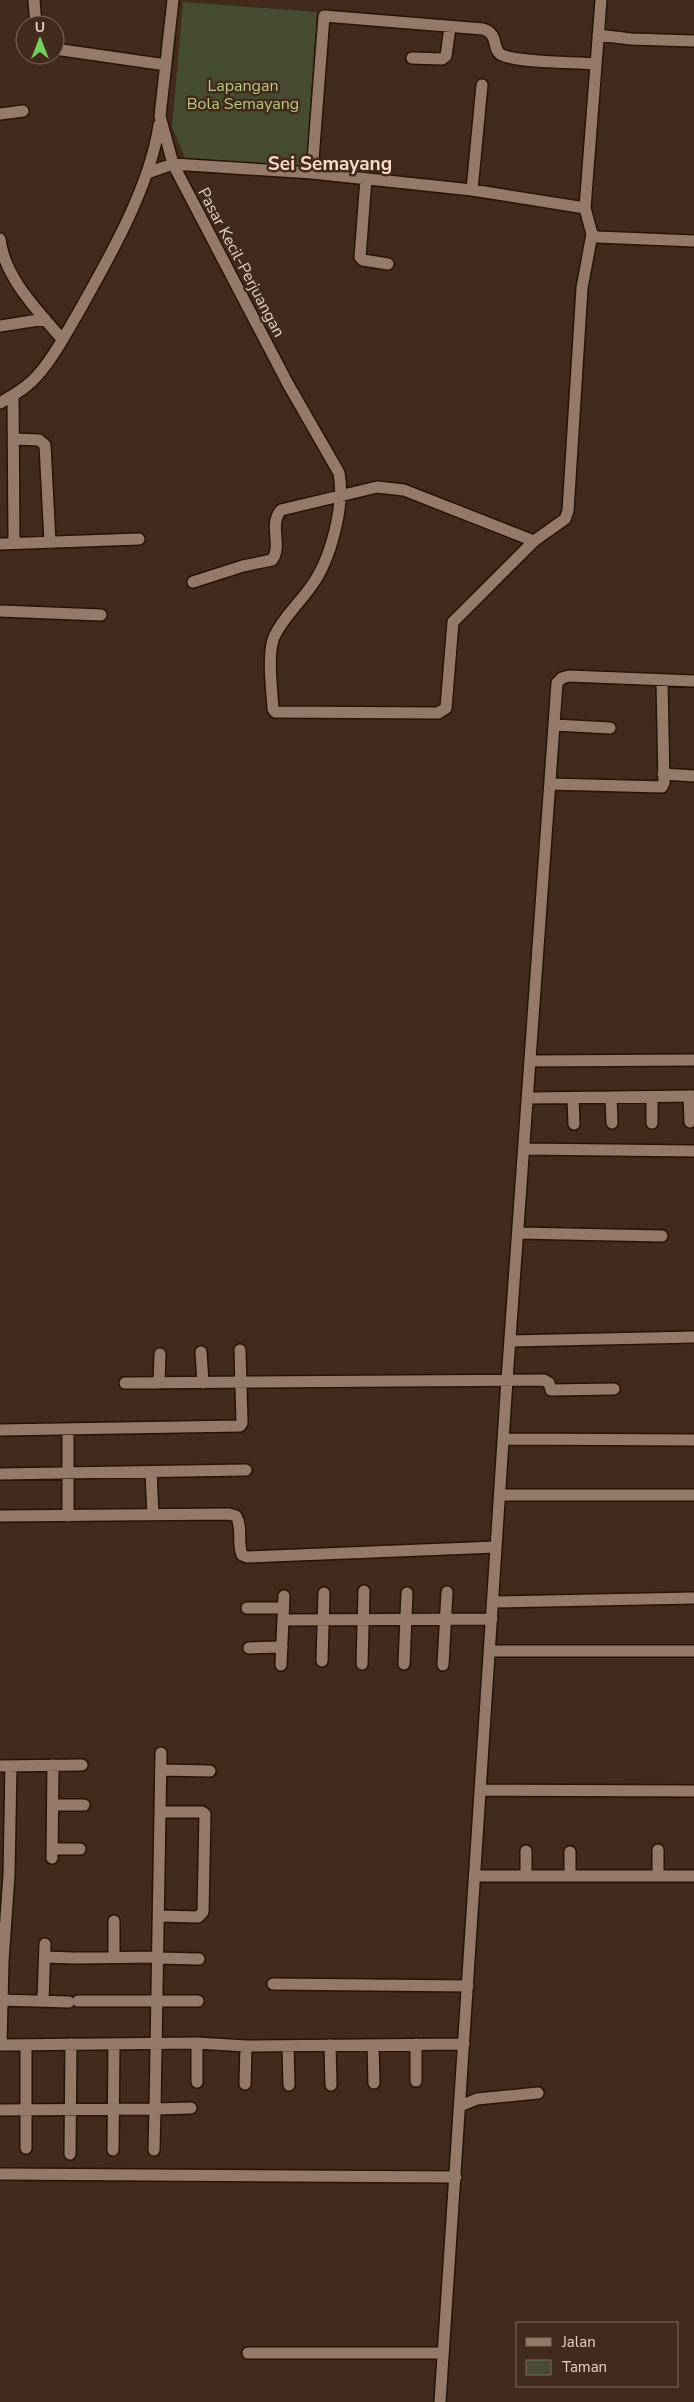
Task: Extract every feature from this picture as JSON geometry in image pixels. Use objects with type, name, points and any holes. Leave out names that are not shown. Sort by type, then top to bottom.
[{"type":"street","points":[[34,0],[35,15]]},
{"type":"street","name":"Pasar Kecil-Perjuangan","points":[[173,0],[160,116],[173,164],[288,384],[339,473],[341,494],[335,526],[324,564],[312,585],[282,622],[273,639],[272,697],[275,712],[438,713],[442,711],[446,708],[452,622],[534,541]]},
{"type":"street","points":[[192,582],[242,566],[272,560],[276,555],[275,522],[279,512],[290,506],[376,487],[404,490],[534,541],[565,519],[568,511],[582,288],[592,234],[585,208],[601,0]]},
{"type":"street","points":[[312,173],[324,16],[396,20],[489,31],[498,52],[502,55],[596,64]]},
{"type":"street","points":[[412,58],[442,59],[446,56],[450,27]]},
{"type":"street","points":[[598,35],[631,39],[694,41]]},
{"type":"street","points":[[65,50],[166,65]]},
{"type":"street","points":[[472,190],[482,85]]},
{"type":"street","points":[[0,114],[23,111]]},
{"type":"street","points":[[0,402],[13,395],[36,377],[62,339],[100,274],[147,173],[157,140],[160,116]]},
{"type":"street","points":[[147,173],[173,164],[312,173],[472,190],[585,208]]},
{"type":"street","points":[[366,179],[360,257],[363,260],[388,264]]},
{"type":"street","points":[[592,234],[597,237],[694,241]]},
{"type":"street","points":[[0,239],[4,266],[44,319],[62,339]]},
{"type":"street","points":[[0,326],[44,319]]},
{"type":"street","points":[[13,395],[14,544]]},
{"type":"street","points":[[14,439],[39,440],[45,445],[50,542]]},
{"type":"street","points":[[0,544],[139,539]]},
{"type":"street","points":[[0,611],[101,615]]},
{"type":"street","points":[[440,2402],[507,1380],[557,683],[562,678],[569,676],[694,681]]},
{"type":"street","points":[[550,784],[662,787],[662,680]]},
{"type":"street","points":[[554,725],[610,728]]},
{"type":"street","points":[[663,774],[694,776]]},
{"type":"street","points":[[530,1061],[694,1060]]},
{"type":"street","points":[[528,1098],[692,1096],[690,1122]]},
{"type":"street","points":[[612,1097],[612,1123]]},
{"type":"street","points":[[652,1097],[652,1123]]},
{"type":"street","points":[[573,1098],[574,1124]]},
{"type":"street","points":[[524,1149],[694,1152]]},
{"type":"street","points":[[518,1233],[662,1236]]},
{"type":"street","points":[[510,1341],[694,1337]]},
{"type":"street","points":[[0,1430],[240,1426],[242,1423],[240,1350]]},
{"type":"street","points":[[202,1352],[203,1383]]},
{"type":"street","points":[[159,1383],[160,1354]]},
{"type":"street","points":[[125,1383],[544,1380],[549,1383],[551,1390],[614,1389]]},
{"type":"street","points":[[68,1430],[68,1516]]},
{"type":"street","points":[[503,1439],[694,1440]]},
{"type":"street","points":[[0,1474],[246,1470]]},
{"type":"street","points":[[152,1472],[153,1515]]},
{"type":"street","points":[[500,1495],[694,1495]]},
{"type":"street","points":[[0,1516],[229,1514],[236,1516],[239,1522],[240,1550],[242,1555],[247,1556],[496,1547]]},
{"type":"street","points":[[362,1664],[364,1592]]},
{"type":"street","points":[[443,1665],[447,1592]]},
{"type":"street","points":[[404,1664],[408,1593]]},
{"type":"street","points":[[322,1661],[324,1594]]},
{"type":"street","points":[[282,1665],[284,1596]]},
{"type":"street","points":[[493,1602],[694,1598]]},
{"type":"street","points":[[247,1608],[323,1620],[492,1619]]},
{"type":"street","points":[[249,1648],[282,1647]]},
{"type":"street","points":[[490,1652],[694,1651]]},
{"type":"street","points":[[154,2150],[158,2043],[161,1753]]},
{"type":"street","points":[[53,1765],[52,1854],[80,1849]]},
{"type":"street","points":[[82,1765],[5,1766],[5,1874],[0,2045],[197,2042],[246,2046],[464,2044]]},
{"type":"street","points":[[161,1770],[210,1771]]},
{"type":"street","points":[[481,1790],[694,1791]]},
{"type":"street","points":[[53,1805],[84,1805]]},
{"type":"street","points":[[159,1916],[202,1916],[204,1893],[205,1814],[202,1812],[161,1812]]},
{"type":"street","points":[[658,1850],[658,1876]]},
{"type":"street","points":[[526,1851],[526,1876]]},
{"type":"street","points":[[570,1852],[570,1876]]},
{"type":"street","points":[[475,1876],[694,1876]]},
{"type":"street","points":[[114,1921],[114,1957]]},
{"type":"street","points":[[43,2001],[45,1944]]},
{"type":"street","points":[[44,1957],[199,1959]]},
{"type":"street","points":[[274,1984],[468,1986]]},
{"type":"street","points":[[1,2000],[198,2001]]},
{"type":"street","points":[[197,2042],[198,2082]]},
{"type":"street","points":[[70,2154],[71,2044]]},
{"type":"street","points":[[113,2150],[114,2044]]},
{"type":"street","points":[[416,2044],[416,2081]]},
{"type":"street","points":[[26,2045],[26,2148]]},
{"type":"street","points":[[330,2045],[330,2085]]},
{"type":"street","points":[[373,2045],[374,2083]]},
{"type":"street","points":[[245,2084],[246,2046]]},
{"type":"street","points":[[288,2046],[289,2085]]},
{"type":"street","points":[[460,2106],[477,2099],[538,2093]]},
{"type":"street","points":[[0,2110],[191,2108]]},
{"type":"street","points":[[0,2174],[456,2177]]},
{"type":"street","points":[[248,2352],[442,2353]]},
{"type":"green space","name":"Lapangan Bola Semayang","points":[[183,2],[317,12],[306,167],[186,160],[172,127]]},
{"type":"district","name":"Sei Semayang","points":[[330,163]]}]
